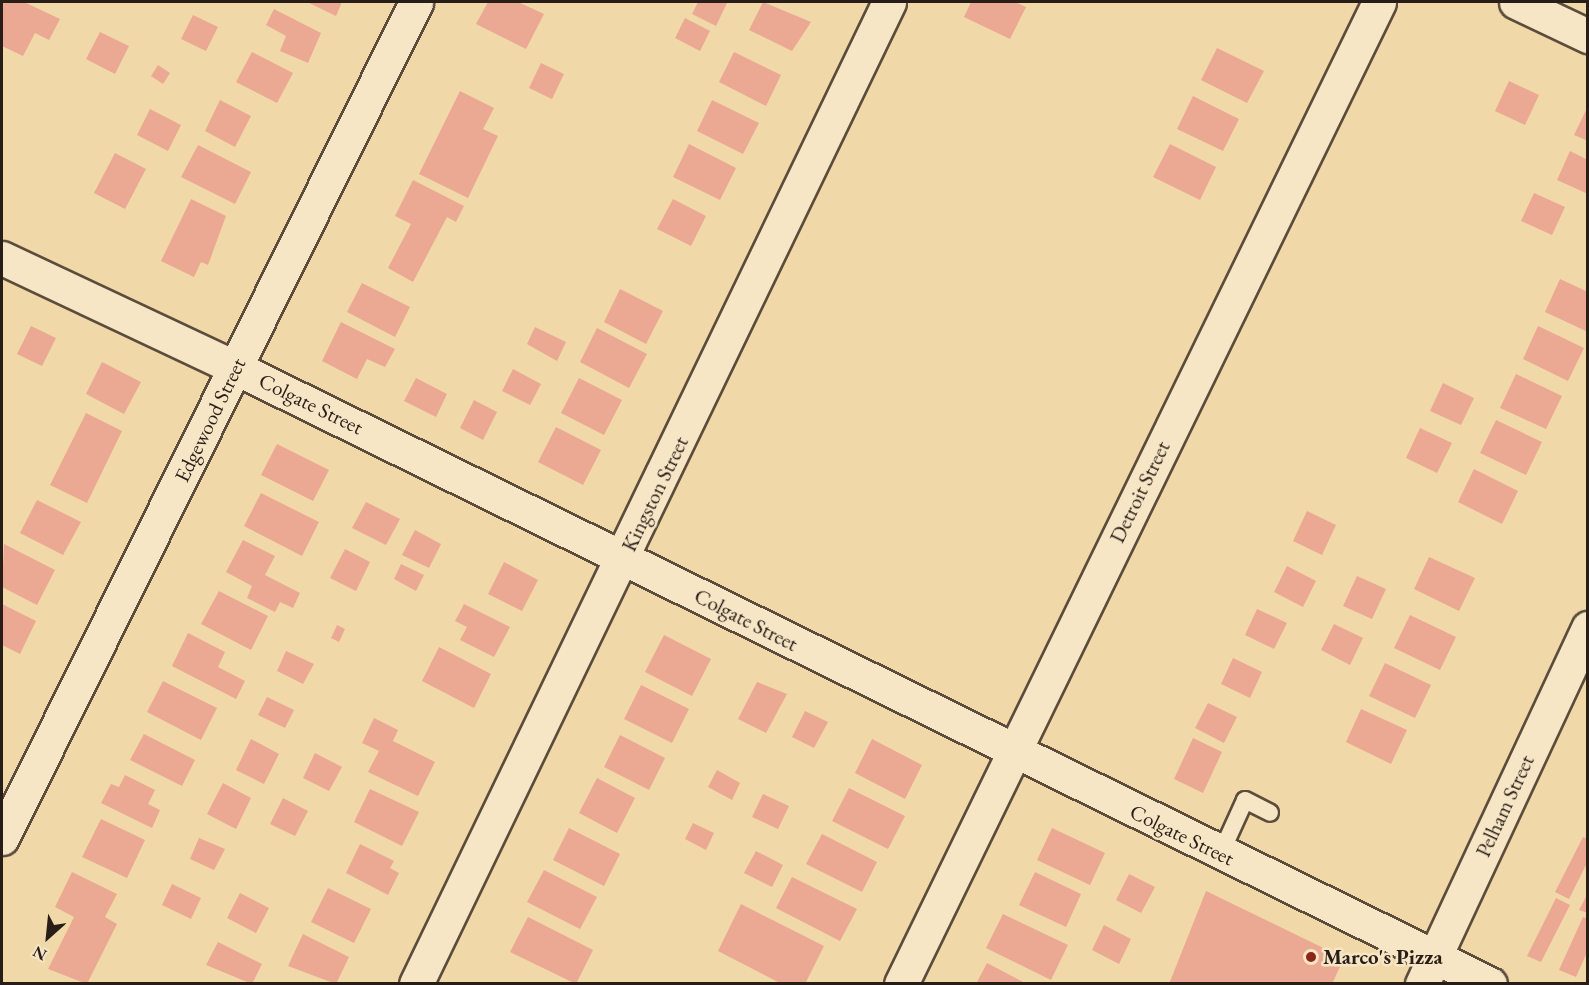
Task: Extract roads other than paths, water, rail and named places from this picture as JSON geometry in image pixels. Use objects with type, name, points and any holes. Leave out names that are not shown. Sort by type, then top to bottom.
[{"type":"street","name":"Edgewood Street","points":[[2,838],[416,2]]},
{"type":"street","name":"Kingston Street","points":[[416,984],[625,558],[890,2]]},
{"type":"street","name":"Detroit Street","points":[[901,984],[1379,2]]},
{"type":"street","points":[[1516,2],[1587,36]]},
{"type":"street","name":"Colgate Street","points":[[2,258],[236,368],[1221,853],[1428,971],[1490,984]]},
{"type":"street","name":"Pelham Street","points":[[1428,971],[1580,666],[1587,628]]},
{"type":"lane","points":[[1221,853],[1245,800],[1270,813]]},
{"type":"place","name":"Marco's Pizza","points":[[1311,957]]}]
